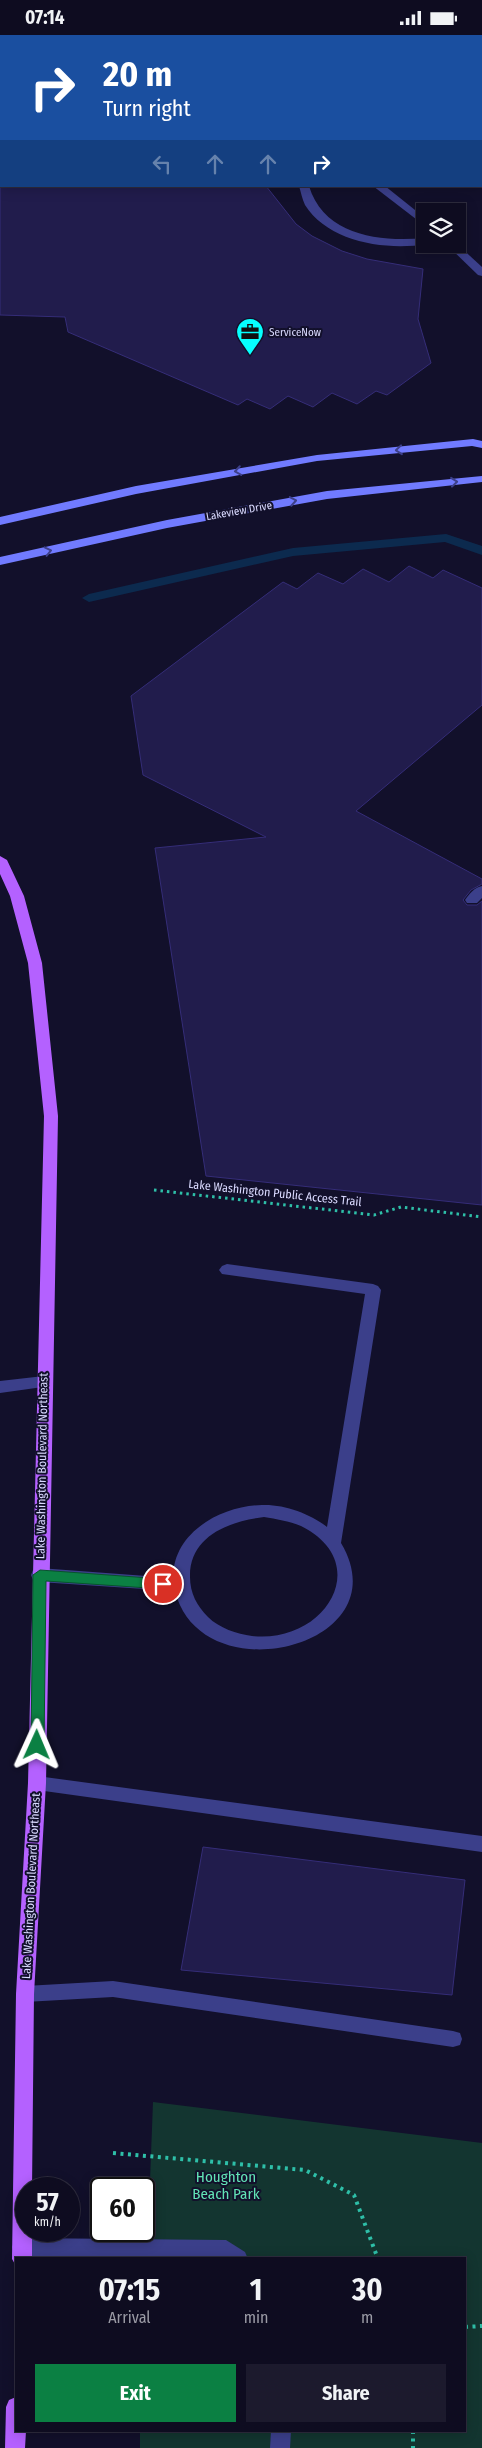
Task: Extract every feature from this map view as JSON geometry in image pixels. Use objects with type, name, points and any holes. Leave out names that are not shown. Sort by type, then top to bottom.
[{"type":"main road","name":"Lake Washington Boulevard Northeast","points":[[0,860],[17,896],[35,963],[51,1116],[37,1783],[25,1994],[22,2253]]},
{"type":"main road","points":[[15,2432],[15,2448]]},
{"type":"street","points":[[304,187],[305,198],[315,214],[354,236],[383,243],[416,242]]},
{"type":"street","points":[[379,187],[416,216]]},
{"type":"street","points":[[461,253],[482,273]]},
{"type":"street","points":[[0,521],[136,490],[317,458],[473,442],[482,445]]},
{"type":"street","name":"Lakeview Drive","points":[[0,561],[167,524],[327,495],[482,479]]},
{"type":"street","points":[[472,900],[482,890]]},
{"type":"street","points":[[227,1270],[373,1290],[333,1543]]},
{"type":"street","points":[[0,1387],[44,1382]]},
{"type":"street","points":[[264,1511],[291,1516],[315,1526],[333,1543],[344,1564],[345,1586],[337,1608],[320,1626],[298,1638],[273,1643],[247,1643],[222,1635],[202,1623],[188,1605],[180,1585],[182,1562],[193,1542],[211,1526],[236,1515],[264,1511]]},
{"type":"street","points":[[40,1575],[180,1585]]},
{"type":"street","points":[[37,1783],[482,1844]]},
{"type":"street","points":[[25,1994],[113,1989],[453,2039]]},
{"type":"street","points":[[22,2253],[226,2249],[236,2257]]},
{"type":"street","points":[[280,2432],[280,2448]]},
{"type":"path","name":"Lake Washington Public Access Trail","points":[[154,1190],[374,1215],[401,1207],[482,1217]]},
{"type":"path","points":[[113,2153],[305,2170],[354,2195],[377,2257]]},
{"type":"path","points":[[466,2327],[482,2326]]},
{"type":"path","points":[[413,2432],[413,2448]]},
{"type":"green space","name":"Houghton Beach Park","points":[[153,2102],[482,2143],[482,2448],[140,2448],[140,2432],[466,2432],[466,2257],[147,2257],[148,2242],[155,2242],[155,2177],[150,2177]]},
{"type":"building","points":[[0,187],[267,187],[296,224],[312,236],[342,251],[367,259],[423,269],[418,319],[431,363],[387,395],[376,391],[357,404],[332,393],[313,407],[288,396],[270,409],[247,399],[238,405],[68,332],[65,317],[0,315]]},
{"type":"building","points":[[409,566],[433,578],[443,570],[482,588],[482,705],[356,811],[482,879],[482,884],[471,890],[463,900],[467,905],[477,905],[482,901],[482,1205],[206,1176],[155,848],[266,837],[143,775],[131,696],[283,582],[297,589],[318,573],[343,584],[363,569],[389,582]]},
{"type":"building","points":[[203,1847],[465,1880],[452,1995],[181,1970]]},
{"type":"waterway","points":[[89,598],[293,552],[446,538],[482,551]]},
{"type":"place","name":"ServiceNow","points":[[250,356]]},
{"type":"route","points":[[37,1745],[40,1575],[163,1584]]}]
